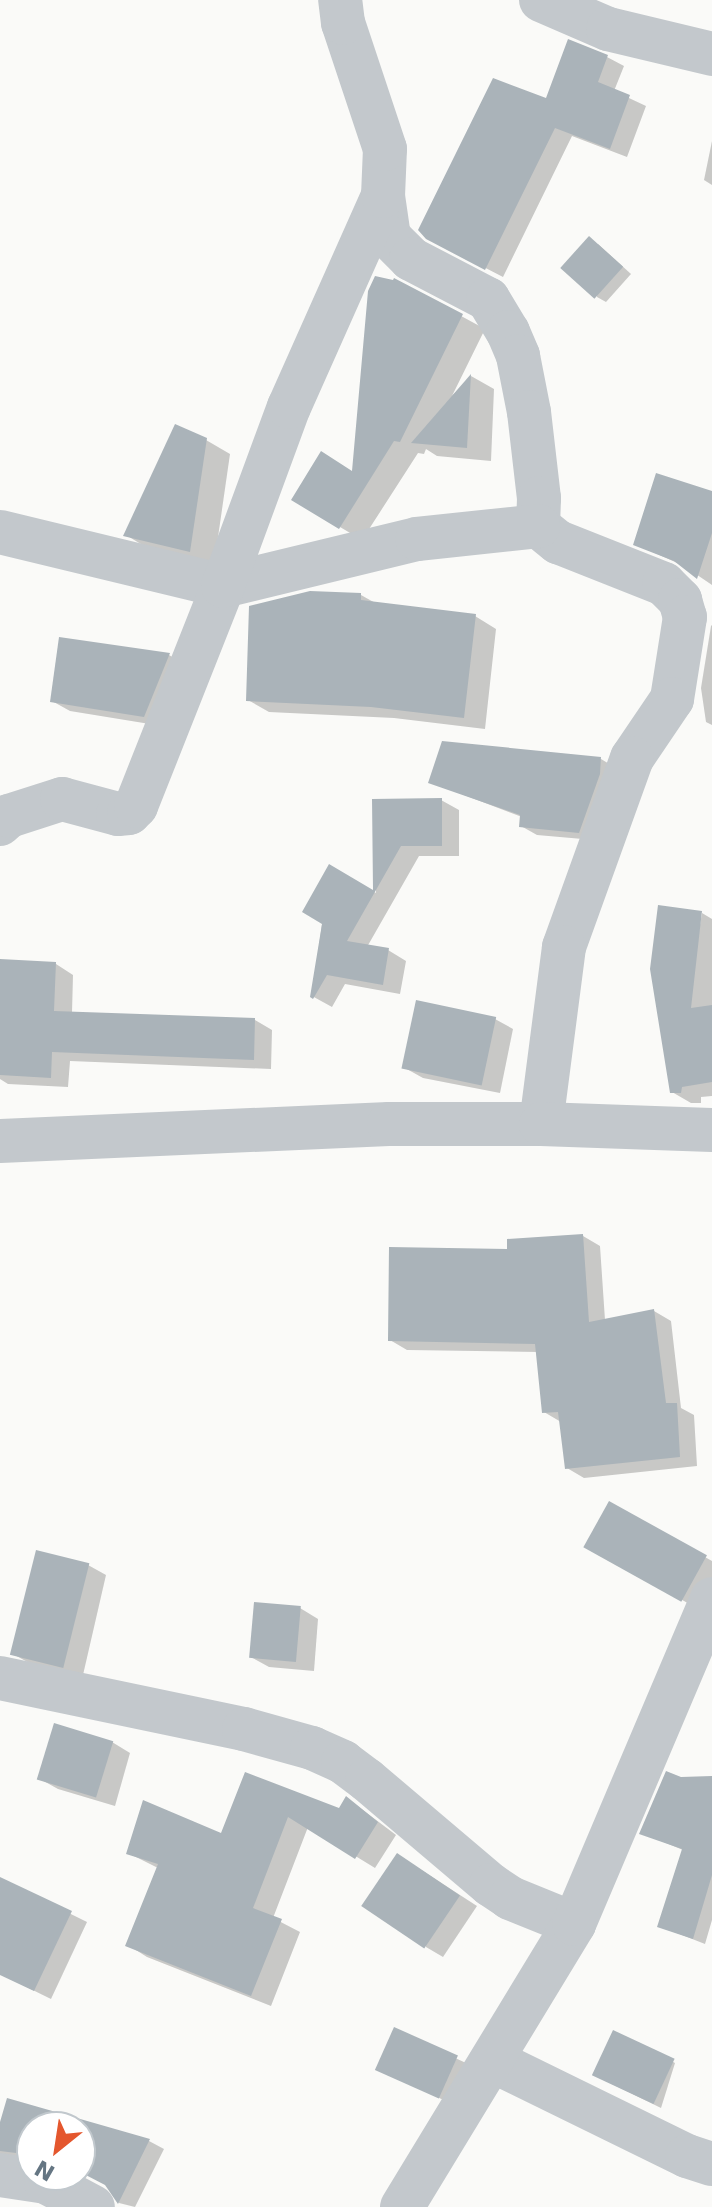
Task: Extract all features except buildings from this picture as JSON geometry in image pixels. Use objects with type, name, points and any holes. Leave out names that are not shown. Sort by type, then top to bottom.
[{"type":"street","points":[[340,0],[343,23],[385,149],[383,196],[389,237],[411,259],[488,299],[518,356],[529,412],[539,498],[538,526]]},
{"type":"street","points":[[541,0],[608,29],[712,54]]},
{"type":"street","points":[[0,824],[9,816],[62,799],[118,814],[129,813],[136,806],[223,586],[289,407],[383,196]]},
{"type":"street","points":[[0,532],[223,586],[417,539],[538,526],[558,542],[664,584],[680,600],[685,617],[672,699],[632,758],[564,947],[541,1124]]},
{"type":"street","points":[[0,1141],[389,1124],[541,1124],[712,1130]]},
{"type":"street","points":[[402,2207],[574,1924],[712,1599]]},
{"type":"street","points":[[0,1678],[244,1729],[312,1748],[343,1762],[367,1780],[510,1898],[574,1924]]},
{"type":"street","points":[[493,2061],[687,2156],[712,2164]]},
{"type":"street","points":[[0,2175],[46,2182],[93,2207]]}]
